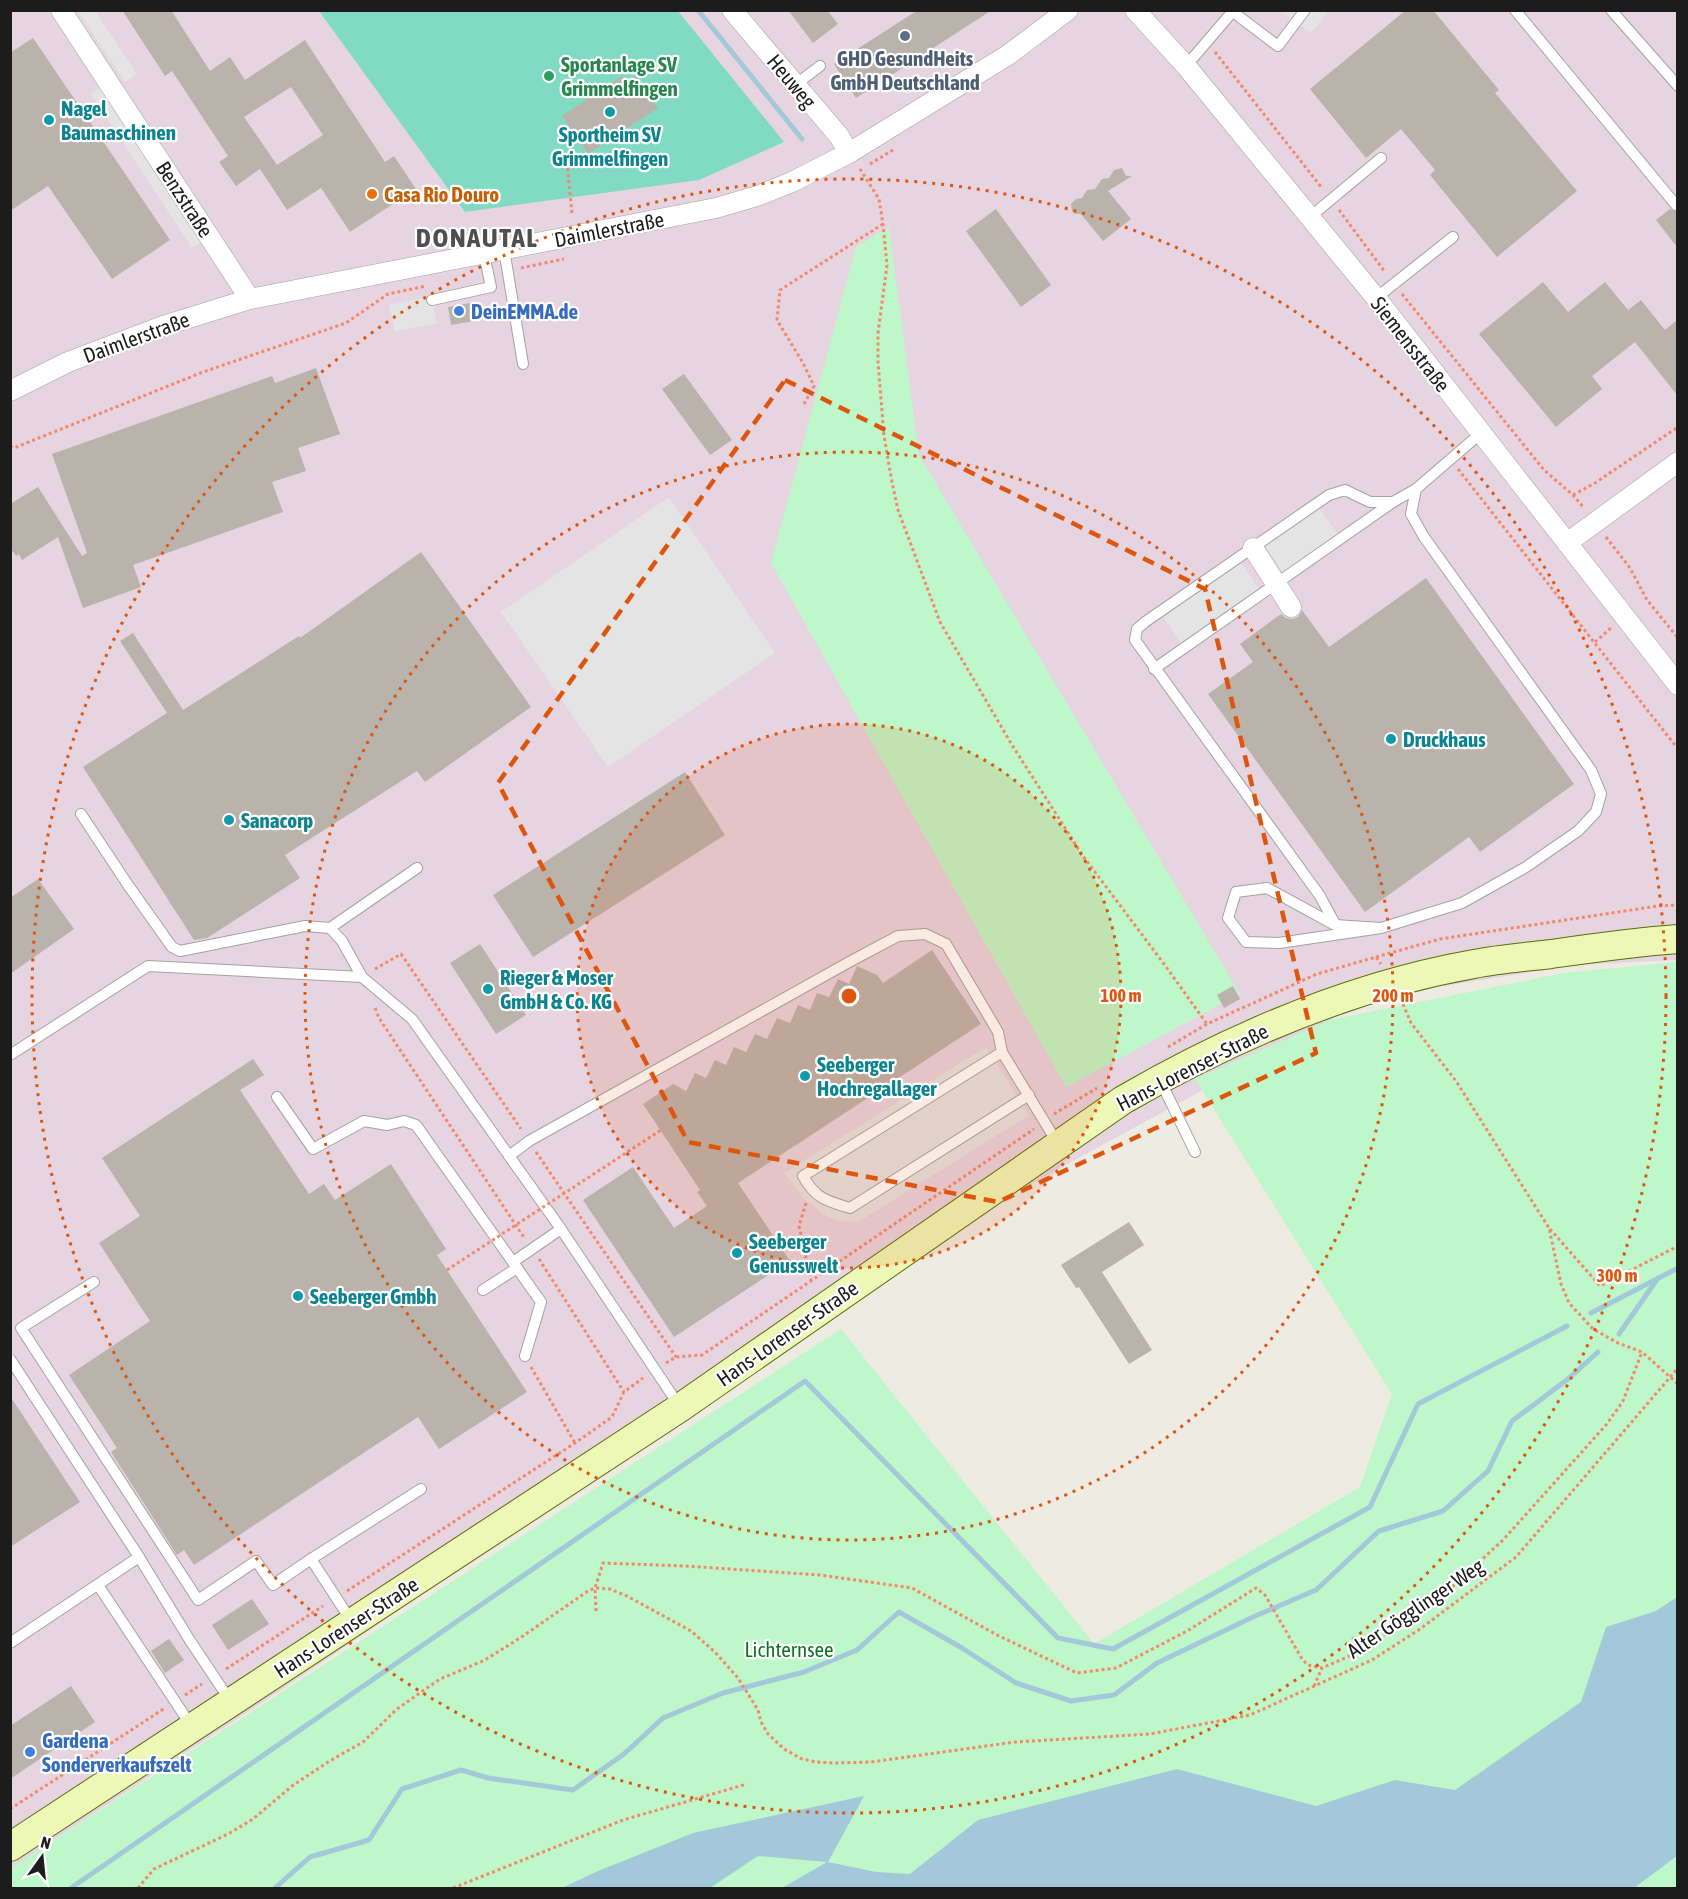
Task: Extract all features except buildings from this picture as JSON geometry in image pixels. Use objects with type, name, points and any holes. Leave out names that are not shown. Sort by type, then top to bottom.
[{"type":"street","name":"Benzstraße","points":[[61,10],[250,299]]},
{"type":"street","name":"Heuweg","points":[[732,10],[839,135],[849,153]]},
{"type":"street","name":"Daimlerstraße","points":[[10,391],[68,362],[163,326],[250,299],[716,208],[757,196],[792,182],[849,153],[1008,55],[1068,10]]},
{"type":"street","name":"Siemensstraße","points":[[1135,10],[1186,66],[1376,298],[1677,685]]},
{"type":"street","points":[[1567,543],[1677,462]]},
{"type":"street","points":[[1253,548],[1291,607]]},
{"type":"street","name":"Hans-Lorenser-Straße","points":[[10,1847],[681,1407],[1052,1133],[1123,1100],[1159,1079],[1265,1027],[1323,1004],[1394,983],[1474,964],[1677,939]]},
{"type":"lane","points":[[1186,66],[1233,11],[1278,46],[1305,10]]},
{"type":"lane","points":[[1515,10],[1676,205]]},
{"type":"lane","points":[[1611,10],[1677,86]]},
{"type":"lane","points":[[795,85],[820,66]]},
{"type":"lane","points":[[1310,217],[1381,158]]},
{"type":"lane","points":[[1376,298],[1453,237]]},
{"type":"lane","points":[[504,249],[523,364]]},
{"type":"lane","points":[[432,300],[491,287],[484,254]]},
{"type":"lane","points":[[1154,669],[1393,502],[1416,489],[1481,433]]},
{"type":"lane","points":[[1381,928],[1335,925],[1267,888],[1236,892],[1228,918],[1246,942],[1279,943],[1381,928],[1462,903],[1526,867],[1578,831],[1596,812],[1601,794],[1591,770],[1424,537],[1411,514],[1416,489]]},
{"type":"lane","points":[[1335,925],[1320,896],[1135,640],[1137,629],[1329,495],[1345,490],[1370,502],[1393,502]]},
{"type":"lane","points":[[81,814],[153,921],[172,947],[180,951],[305,926],[330,928],[417,868]]},
{"type":"lane","points":[[330,928],[342,941],[362,977],[412,1019],[561,1229],[681,1407]]},
{"type":"lane","points":[[509,1156],[529,1141],[897,936],[925,934],[946,944],[998,1032],[1002,1052],[1052,1133]]},
{"type":"lane","points":[[10,1055],[148,966],[362,977]]},
{"type":"lane","points":[[1002,1052],[802,1176],[810,1190],[823,1200],[850,1208],[1029,1095]]},
{"type":"lane","points":[[1159,1079],[1195,1152]]},
{"type":"lane","points":[[277,1097],[313,1149],[364,1122],[387,1125],[404,1121],[416,1125],[541,1302],[525,1356]]},
{"type":"lane","points":[[483,1290],[561,1229]]},
{"type":"lane","points":[[94,1282],[21,1328],[198,1600],[256,1561],[273,1586],[421,1489]]},
{"type":"lane","points":[[10,1359],[232,1702]]},
{"type":"lane","points":[[10,1643],[139,1557]]},
{"type":"lane","points":[[311,1559],[352,1623]]},
{"type":"lane","points":[[98,1585],[192,1728]]},
{"type":"path","points":[[1207,43],[1394,284],[1544,470],[1573,495],[1595,522],[1630,568],[1647,600],[1677,638]]},
{"type":"path","points":[[572,213],[567,162],[574,134]]},
{"type":"path","points":[[861,169],[879,199],[887,265],[878,333],[884,436],[898,510],[940,622],[1012,745],[1083,856],[1207,1024]]},
{"type":"path","points":[[804,404],[814,386],[777,320],[780,290],[883,224]]},
{"type":"path","points":[[1573,495],[1595,483],[1677,427]]},
{"type":"path","points":[[1450,460],[1677,749]]},
{"type":"path","points":[[1167,1048],[1207,1024],[1317,974],[1440,939],[1677,905]]},
{"type":"path","points":[[1376,957],[1394,983],[1411,1023],[1456,1081],[1549,1228],[1600,1286],[1677,1246]]},
{"type":"path","points":[[10,1809],[575,1443],[612,1417],[624,1392],[657,1369],[676,1357],[702,1356],[812,1280],[1052,1133],[1066,1106],[1106,1082]]},
{"type":"path","points":[[447,1270],[661,1130]]},
{"type":"path","points":[[810,1190],[799,1226],[812,1280]]},
{"type":"path","points":[[1549,1228],[1561,1284],[1569,1303],[1593,1329],[1618,1343],[1642,1352],[1677,1384]]},
{"type":"path","points":[[596,1611],[595,1588],[603,1563],[820,1575],[912,1588],[999,1636],[1077,1673],[1116,1668],[1187,1631],[1256,1588],[1265,1595],[1302,1659],[1308,1665],[1322,1668],[1352,1655],[1386,1634],[1452,1587],[1503,1540],[1606,1425],[1623,1401],[1642,1352]]},
{"type":"path","points":[[525,1356],[575,1443]]},
{"type":"path","name":"Alter Gögglinger Weg","points":[[595,1588],[610,1589],[627,1596],[683,1626],[715,1652],[738,1677],[768,1734],[784,1749],[802,1759],[834,1763],[871,1762],[1015,1742],[1150,1734],[1250,1715],[1372,1660],[1420,1629],[1516,1557],[1677,1368]]},
{"type":"path","points":[[138,1888],[154,1869],[228,1834],[253,1819],[292,1786],[363,1742],[397,1709],[440,1679],[485,1660],[595,1588]]},
{"type":"path","points":[[1313,1688],[1322,1668]]},
{"type":"path","points":[[453,1888],[623,1820],[747,1784]]},
{"type":"highlighted area","points":[[785,380],[1205,589],[1316,1053],[998,1202],[688,1142],[498,783]]},
{"type":"shaded area","points":[[11,11],[1677,11],[1677,960],[1576,965],[1373,997],[1013,1194],[284,1688],[11,1868]]},
{"type":"shaded area","points":[[78,11],[95,11],[137,74],[125,82]]},
{"type":"shaded area","points":[[1280,11],[1328,11],[1311,33]]},
{"type":"shaded area","points":[[103,86],[204,240],[192,248],[91,94]]},
{"type":"shaded area","points":[[431,296],[437,323],[395,332],[389,305]]},
{"type":"shaded area","points":[[669,497],[775,653],[608,767],[501,612]]},
{"type":"shaded area","points":[[1316,504],[1341,538],[1286,577],[1262,541]]},
{"type":"shaded area","points":[[1238,558],[1262,593],[1184,648],[1160,612]]},
{"type":"shaded area","points":[[986,1047],[1029,1115],[858,1222],[840,1221],[824,1215],[804,1199],[784,1173]]},
{"type":"green space","name":"Sportanlage SV Grimmelfingen","points":[[319,11],[678,11],[784,142],[699,180],[465,212]]},
{"type":"green space","points":[[889,227],[919,455],[1240,994],[1066,1087],[771,563],[856,247]]},
{"type":"green space","name":"Lichternsee","points":[[1677,962],[1677,1888],[11,1888],[11,1868],[841,1329],[1094,1644],[1360,1487],[1392,1394],[1195,1079],[1330,1020],[1564,973]]},
{"type":"water","points":[[1677,1597],[1677,1856],[1634,1888],[782,1888],[827,1862],[758,1856],[710,1888],[562,1888],[693,1833],[864,1796],[828,1862],[876,1872],[910,1874],[978,1820],[1177,1769],[1316,1806],[1395,1780],[1455,1790],[1581,1702],[1606,1627],[1656,1611]]},
{"type":"waterway","points":[[698,10],[802,139]]},
{"type":"waterway","points":[[1591,1313],[1678,1268]]},
{"type":"waterway","points":[[1619,1334],[1658,1278]]},
{"type":"waterway","points":[[71,1888],[805,1381],[1058,1638],[1113,1649],[1370,1507],[1418,1404],[1567,1326]]},
{"type":"waterway","points":[[275,1888],[310,1857],[369,1840],[402,1789],[461,1770],[488,1778],[573,1790],[624,1754],[663,1718],[723,1693],[804,1672],[857,1650],[899,1612],[962,1648],[1016,1683],[1071,1701],[1114,1695],[1157,1663],[1316,1590],[1379,1531],[1443,1511],[1488,1471],[1512,1421],[1568,1379],[1598,1352]]},
{"type":"place","name":"GHD GesundHeits GmbH Deutschland","points":[[905,36]]},
{"type":"place","name":"Sportanlage SV Grimmelfingen","points":[[549,76]]},
{"type":"place","name":"Sportheim SV Grimmelfingen","points":[[610,112]]},
{"type":"place","name":"Nagel Baumaschinen","points":[[49,120]]},
{"type":"place","name":"Casa Rio Douro","points":[[372,194]]},
{"type":"place","name":"DeinEMMA.de","points":[[459,311]]},
{"type":"place","name":"Druckhaus","points":[[1391,739]]},
{"type":"place","name":"Sanacorp","points":[[229,820]]},
{"type":"place","name":"Rieger & Moser GmbH & Co. KG","points":[[488,989]]},
{"type":"place","name":"Seeberger Hochregallager","points":[[805,1076]]},
{"type":"place","name":"Seeberger Genusswelt","points":[[737,1253]]},
{"type":"place","name":"Seeberger Gmbh","points":[[298,1296]]},
{"type":"place","name":"Gardena Sonderverkaufszelt","points":[[30,1752]]},
{"type":"district","name":"DONAUTAL","points":[[477,237]]}]
